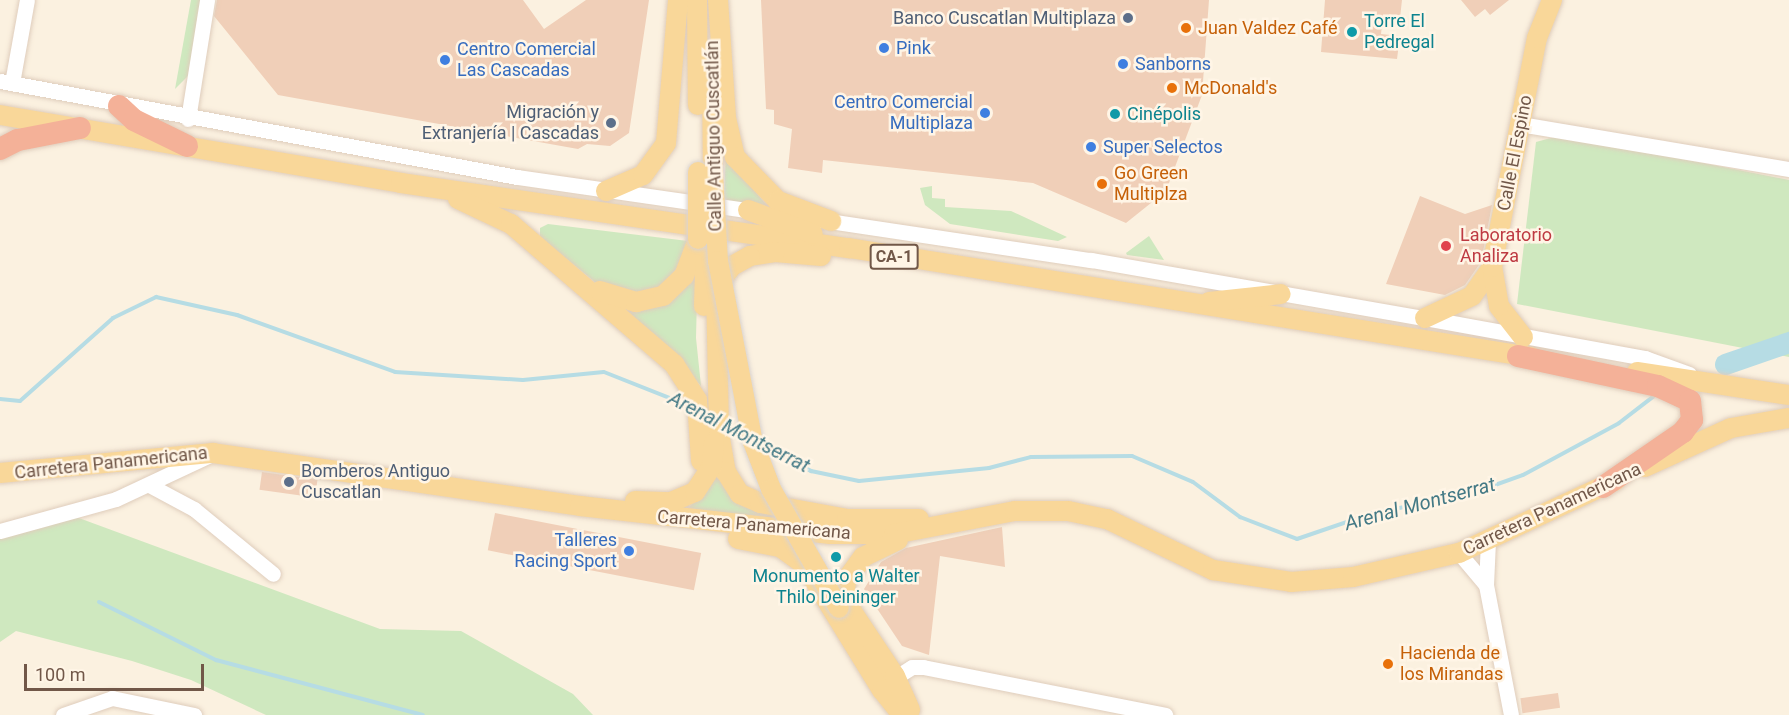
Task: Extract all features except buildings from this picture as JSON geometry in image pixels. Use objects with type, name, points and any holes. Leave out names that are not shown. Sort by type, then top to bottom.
[{"type":"highway","points":[[118,106],[134,120],[187,146]]},
{"type":"highway","points":[[0,148],[30,138],[80,128]]},
{"type":"highway","points":[[0,158],[30,138]]},
{"type":"highway","points":[[1521,346],[1658,386],[1690,401],[1689,426],[1602,487]]},
{"type":"main road","points":[[606,191],[643,176],[664,149],[670,130],[678,0]]},
{"type":"main road","points":[[697,0],[707,168],[702,239],[703,397],[711,431],[732,484],[740,494],[760,503],[858,520],[1015,511]]},
{"type":"main road","name":"Calle Antiguo Cuscatlán","points":[[713,0],[707,168],[718,261],[753,442],[771,489],[838,608],[892,679]]},
{"type":"main road","points":[[718,0],[726,118],[735,157],[778,201],[831,221]]},
{"type":"main road","name":"Calle El Espino","points":[[1533,0],[1537,38]]},
{"type":"main road","name":"Calle El Espino","points":[[1521,346],[1499,306],[1492,267],[1537,38],[1552,0]]},
{"type":"main road","name":"CA-1","points":[[0,115],[400,183],[849,248],[923,263],[1196,306],[1521,346],[1789,395]]},
{"type":"main road","points":[[400,183],[496,215],[580,280],[674,364],[703,397]]},
{"type":"main road","points":[[748,210],[849,248]]},
{"type":"main road","points":[[580,280],[626,301],[653,300],[684,276],[702,239]]},
{"type":"main road","points":[[464,489],[677,501],[695,492],[708,477],[713,460],[711,431],[716,368],[716,287],[742,260],[775,252],[923,263]]},
{"type":"main road","name":"Calle El Espino","points":[[1425,318],[1472,296],[1492,267]]},
{"type":"main road","points":[[1196,306],[1281,294]]},
{"type":"main road","name":"Carretera Panamericana","points":[[0,473],[213,453],[765,530],[862,535],[894,534],[1015,511],[1068,511],[1107,519],[1192,563],[1267,581],[1324,581],[1459,553],[1731,428],[1789,418]]},
{"type":"main road","points":[[580,506],[791,553],[813,575],[869,666],[908,709]]},
{"type":"main road","points":[[908,709],[850,610],[846,580],[863,557],[882,545],[984,517]]},
{"type":"street","points":[[27,0],[6,82],[188,119],[606,191],[831,221],[1425,318],[1521,346]]},
{"type":"street","points":[[188,119],[207,0]]},
{"type":"street","points":[[1520,124],[1789,169]]},
{"type":"street","points":[[0,531],[151,486],[213,453]]},
{"type":"street","points":[[151,486],[194,508],[273,574]]},
{"type":"street","points":[[1488,541],[1486,585],[1511,715]]},
{"type":"street","points":[[1459,553],[1486,585]]},
{"type":"street","points":[[892,679],[912,667],[1165,715]]},
{"type":"street","points":[[908,709],[912,678],[938,671]]},
{"type":"street","points":[[63,715],[112,698],[194,715]]},
{"type":"green space","points":[[191,0],[201,0],[188,76],[175,89]]},
{"type":"green space","points":[[1562,135],[1789,180],[1789,357],[1517,304],[1536,142]]},
{"type":"green space","points":[[726,150],[743,177],[768,207],[724,200]]},
{"type":"green space","points":[[932,186],[932,198],[945,199],[945,207],[1011,211],[1067,237],[1058,241],[950,224],[925,205],[920,188]]},
{"type":"green space","points":[[548,224],[688,241],[674,280],[644,298],[608,290],[595,282],[540,237],[540,228]]},
{"type":"green space","points":[[1149,236],[1164,260],[1127,255],[1126,253]]},
{"type":"green space","points":[[698,256],[696,338],[701,386],[677,358],[615,307],[638,306]]},
{"type":"green space","points":[[716,468],[728,485],[817,521],[813,528],[689,508]]},
{"type":"green space","points":[[68,514],[380,629],[461,631],[573,694],[593,715],[266,715],[191,680],[132,661],[16,631],[0,642],[0,536]]},
{"type":"waterway","name":"Arenal Montserrat","points":[[0,399],[20,401],[113,318],[156,297],[237,315],[395,372],[523,380],[604,372],[690,406]]},
{"type":"waterway","name":"Arenal Montserrat","points":[[1725,364],[1789,342]]},
{"type":"waterway","name":"Arenal Montserrat","points":[[760,444],[811,471],[859,481],[989,468],[1031,457],[1132,456],[1193,482],[1240,517],[1297,539],[1373,513],[1467,495],[1523,475],[1619,423],[1654,396]]},
{"type":"waterway","name":"Arenal Montserrat","points":[[726,425],[746,436]]},
{"type":"waterway","points":[[99,602],[216,660],[423,715]]},
{"type":"place","name":"Banco Cuscatlan Multiplaza","points":[[1128,18]]},
{"type":"place","name":"Juan Valdez Café","points":[[1186,28]]},
{"type":"place","name":"Torre El Pedregal","points":[[1352,32]]},
{"type":"place","name":"Pink","points":[[884,48]]},
{"type":"place","name":"Centro Comercial Las Cascadas","points":[[445,60]]},
{"type":"place","name":"Sanborns","points":[[1123,64]]},
{"type":"place","name":"McDonald's","points":[[1172,88]]},
{"type":"place","name":"Centro Comercial Multiplaza","points":[[985,113]]},
{"type":"place","name":"Cinépolis","points":[[1115,114]]},
{"type":"place","name":"Migración y Extranjería | Cascadas","points":[[611,123]]},
{"type":"place","name":"Super Selectos","points":[[1091,147]]},
{"type":"place","name":"Go Green Multiplza","points":[[1102,184]]},
{"type":"place","name":"Laboratorio Analiza","points":[[1446,246]]},
{"type":"place","name":"Bomberos Antiguo Cuscatlan","points":[[289,482]]},
{"type":"place","name":"Talleres Racing Sport","points":[[629,551]]},
{"type":"place","name":"Monumento a Walter Thilo Deininger","points":[[836,557]]},
{"type":"place","name":"Hacienda de los Mirandas","points":[[1388,664]]}]
